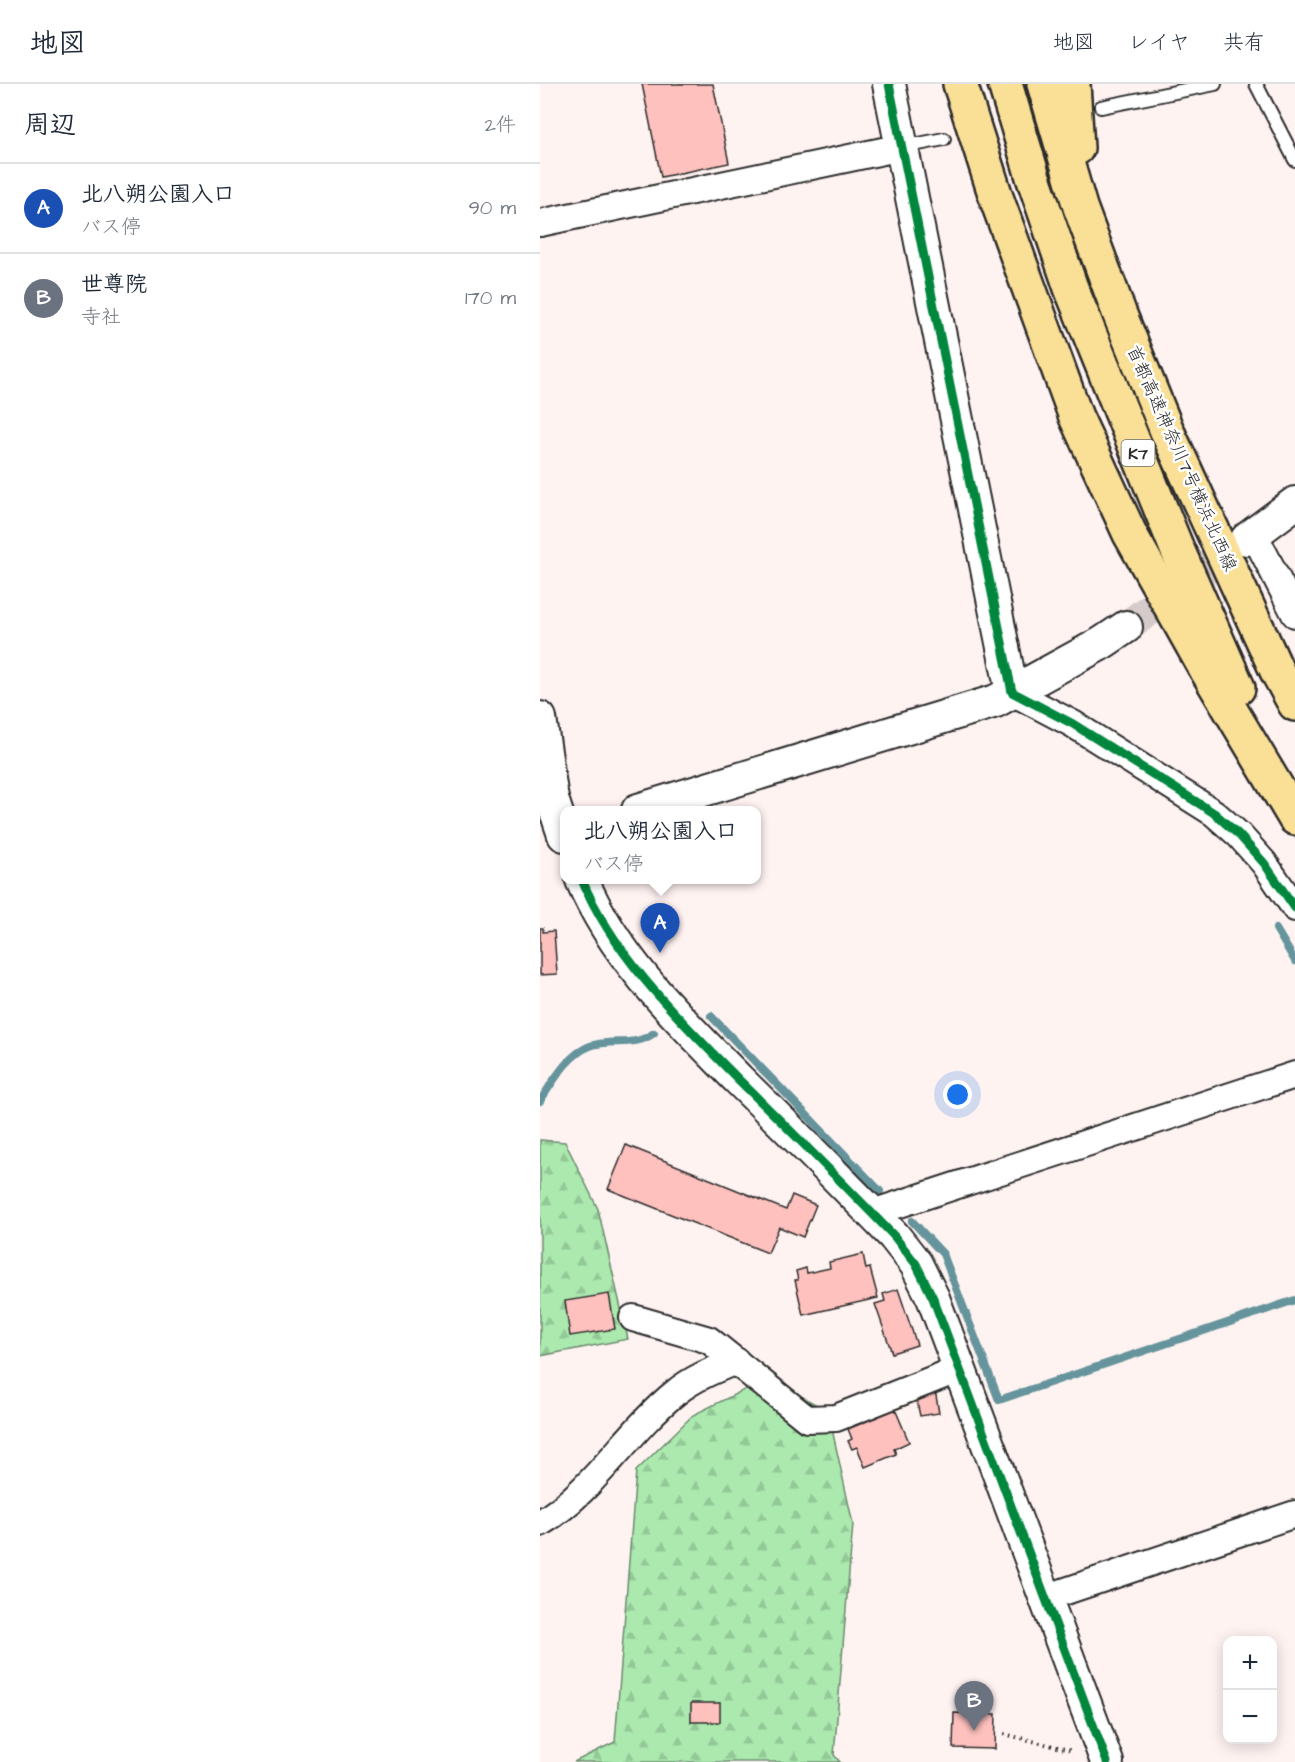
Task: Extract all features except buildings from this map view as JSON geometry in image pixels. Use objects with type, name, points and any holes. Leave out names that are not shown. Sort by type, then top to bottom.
[{"type":"highway","points":[[960,84],[997,200],[1076,417],[1130,534],[1203,664],[1295,818]]},
{"type":"highway","name":"K7","points":[[1005,84],[1033,177],[1071,288],[1113,394],[1225,660],[1295,813]]},
{"type":"highway","name":"K7","points":[[1044,84],[1080,207]]},
{"type":"highway","points":[[1073,84],[1080,207]]},
{"type":"highway","name":"首都高速神奈川7号横浜北西線","points":[[1080,207],[1167,432],[1277,671],[1295,704]]},
{"type":"street","points":[[889,84],[1012,692]]},
{"type":"street","points":[[540,222],[902,147]]},
{"type":"street","points":[[1295,503],[1251,536],[1295,614]]},
{"type":"street","points":[[651,806],[985,704],[1012,692],[1102,643],[1126,627]]},
{"type":"street","points":[[1012,692],[1073,724],[1214,813],[1239,835],[1264,863],[1295,908]]},
{"type":"street","points":[[540,718],[558,835]]},
{"type":"street","points":[[585,884],[616,942],[642,976],[706,1046],[894,1236],[916,1263],[933,1298],[1107,1761]]},
{"type":"street","points":[[872,1213],[1295,1075]]},
{"type":"street","points":[[633,1318],[709,1340],[807,1419],[836,1418],[959,1369]]},
{"type":"street","points":[[540,1523],[554,1515],[593,1478],[658,1408],[678,1391],[714,1370],[736,1361]]},
{"type":"street","points":[[1045,1598],[1295,1514]]},
{"type":"lane","points":[[1101,107],[1215,84]]},
{"type":"lane","points":[[1256,84],[1295,160]]},
{"type":"lane","points":[[902,147],[944,139]]},
{"type":"path","points":[[1004,1734],[1107,1761]]},
{"type":"green space","points":[[540,1140],[565,1142],[598,1209],[628,1339],[540,1356]]},
{"type":"green space","points":[[768,1378],[828,1411],[853,1524],[834,1755],[840,1762],[574,1762],[615,1742],[636,1471],[693,1415]]},
{"type":"waterway","points":[[1276,929],[1295,961]]},
{"type":"waterway","points":[[711,1016],[880,1191]]},
{"type":"waterway","points":[[540,1101],[561,1070],[582,1050],[598,1044],[631,1042],[654,1033]]},
{"type":"waterway","points":[[912,1221],[943,1254],[999,1400],[1295,1300]]},
{"type":"tunnel","points":[[1126,627],[1244,541]]},
{"type":"cycle path","points":[[889,84],[1012,692],[1073,724],[1214,813],[1239,835],[1264,863],[1295,908]]},
{"type":"cycle path","points":[[584,884],[612,936],[651,987],[694,1034],[894,1236],[916,1264],[933,1298],[1107,1762]]},
{"type":"place","name":"北八朔公園入口","points":[[660,953]]},
{"type":"place","name":"世尊院","points":[[974,1731]]}]
